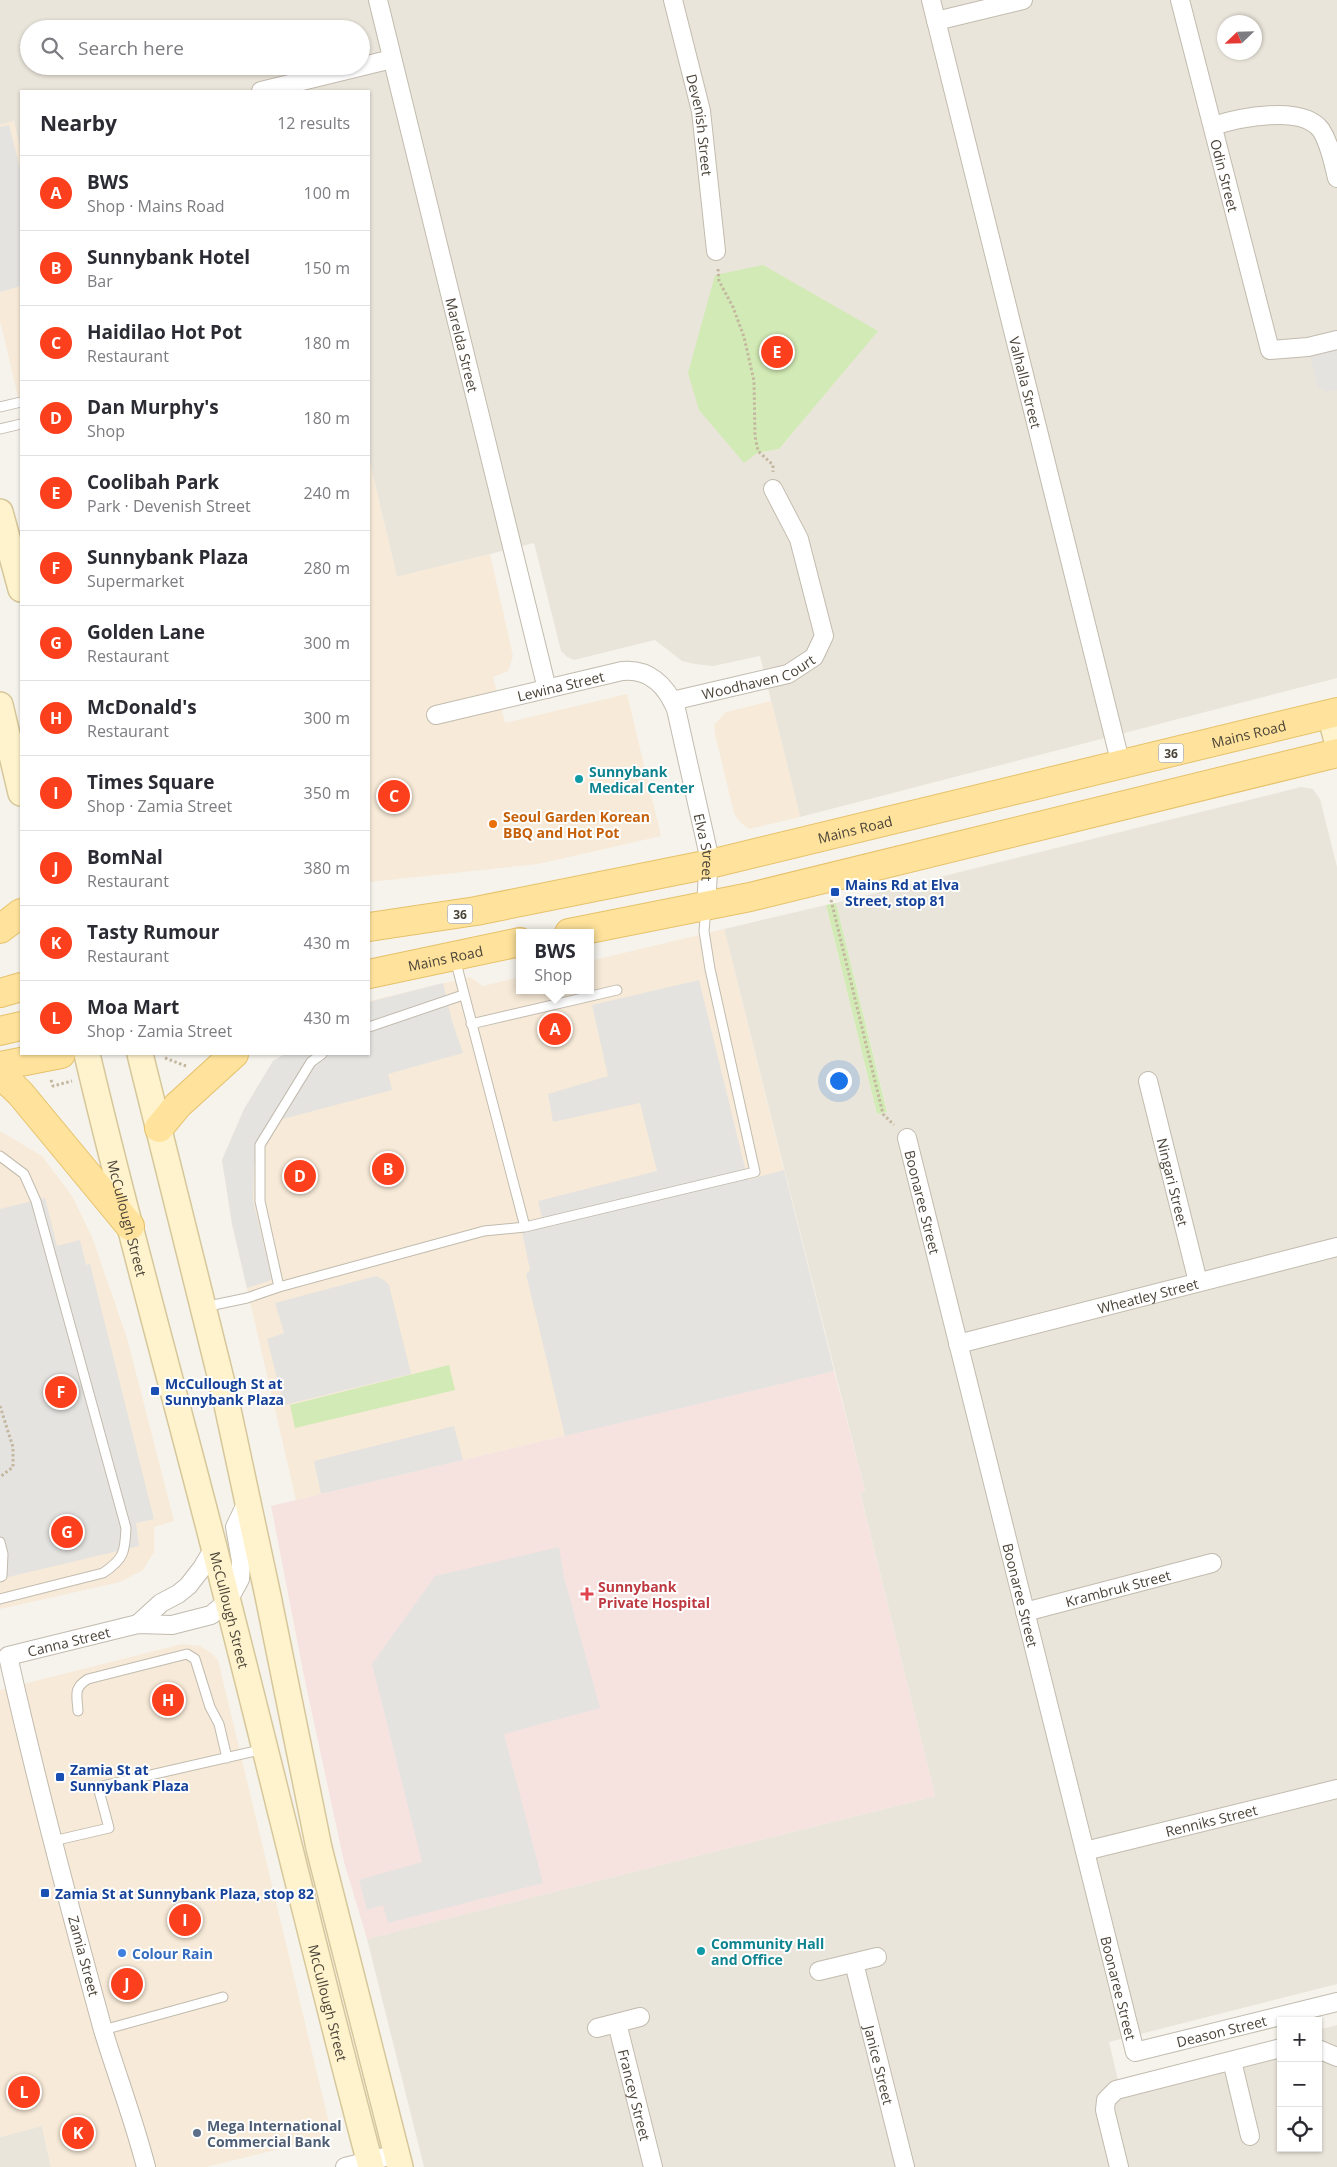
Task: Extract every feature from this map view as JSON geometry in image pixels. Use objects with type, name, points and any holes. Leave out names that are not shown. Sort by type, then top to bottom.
[{"type":"main road","points":[[0,512],[20,585]]},
{"type":"main road","points":[[0,705],[20,789]]},
{"type":"main road","name":"Mains Road","points":[[370,927],[476,911],[710,864],[1334,713]]},
{"type":"main road","points":[[1334,713],[1337,741]]},
{"type":"main road","points":[[589,929],[706,906],[1337,753]]},
{"type":"main road","points":[[0,929],[20,914]]},
{"type":"main road","name":"Mains Road","points":[[370,974],[516,943]]},
{"type":"main road","points":[[0,993],[20,987]]},
{"type":"main road","points":[[0,1031],[20,1026]]},
{"type":"main road","points":[[0,1066],[56,1055]]},
{"type":"main road","name":"McCullough Street","points":[[87,1055],[159,1342],[228,1600],[370,2164]]},
{"type":"main road","name":"McCullough Street","points":[[140,1055],[204,1307],[248,1500],[319,1848],[398,2160]]},
{"type":"main road","points":[[159,1128],[178,1105],[233,1055]]},
{"type":"main road","points":[[0,1074],[20,1093],[90,1180],[130,1226]]},
{"type":"street","name":"Marelda Street","points":[[378,0],[547,689]]},
{"type":"street","name":"Devenish Street","points":[[673,0],[701,111],[716,251]]},
{"type":"street","name":"Valhalla Street","points":[[931,0],[1121,765]]},
{"type":"street","points":[[936,21],[1023,0]]},
{"type":"street","name":"Odin Street","points":[[1180,0],[1270,350],[1308,347],[1337,340]]},
{"type":"street","points":[[370,64],[392,59]]},
{"type":"street","points":[[265,90],[326,75]]},
{"type":"street","points":[[1212,126],[1242,117],[1271,114],[1307,119],[1320,128],[1328,143],[1337,178]]},
{"type":"street","name":"Woodhaven Court","points":[[672,701],[788,674],[814,657],[824,636],[799,539],[773,489]]},
{"type":"street","name":"Lewina Street","points":[[436,715],[622,670],[639,670],[655,680],[672,701]]},
{"type":"street","name":"Elva Street","points":[[672,701],[706,838],[710,864],[706,906]]},
{"type":"street","name":"Ningari Street","points":[[1148,1081],[1198,1282]]},
{"type":"street","name":"Boonaree Street","points":[[907,1138],[1135,2052]]},
{"type":"street","name":"Wheatley Street","points":[[958,1344],[1337,1247]]},
{"type":"street","name":"Canna Street","points":[[4,1657],[138,1624],[172,1625],[211,1615],[228,1600],[237,1586],[241,1573],[241,1561],[235,1527],[248,1500]]},
{"type":"street","name":"Canna Street","points":[[138,1624],[161,1603],[188,1586],[214,1548]]},
{"type":"street","name":"Krambruk Street","points":[[1025,1612],[1212,1563]]},
{"type":"street","name":"Zamia Street","points":[[4,1657],[104,2030],[130,2108],[146,2167]]},
{"type":"street","name":"Renniks Street","points":[[1085,1851],[1337,1789]]},
{"type":"street","points":[[819,1971],[877,1957]]},
{"type":"street","name":"Janice Street","points":[[854,1963],[905,2167]]},
{"type":"street","name":"Deason Street","points":[[1135,2052],[1337,2002]]},
{"type":"street","points":[[597,2028],[640,2017]]},
{"type":"street","name":"Francey Street","points":[[618,2023],[653,2167]]},
{"type":"street","points":[[1119,2167],[1105,2110],[1106,2100],[1116,2090],[1277,2049]]},
{"type":"street","points":[[1322,2050],[1337,2057]]},
{"type":"street","points":[[1232,2061],[1250,2136]]},
{"type":"street","points":[[345,2167],[398,2160]]},
{"type":"lane","points":[[0,407],[20,402]]},
{"type":"lane","points":[[0,430],[20,424]]},
{"type":"lane","points":[[204,1307],[247,1298],[279,1287],[484,1231],[525,1227],[755,1172],[710,969],[704,931],[706,906]]},
{"type":"lane","points":[[454,955],[525,1227]]},
{"type":"lane","points":[[471,1024],[617,990]]},
{"type":"lane","points":[[370,1027],[463,995]]},
{"type":"lane","points":[[279,1287],[260,1201],[260,1145],[311,1062],[321,1055]]},
{"type":"lane","points":[[0,1599],[103,1573],[115,1565],[123,1556],[126,1528],[36,1201],[24,1174],[1,1156]]},
{"type":"lane","points":[[0,1542],[2,1576],[0,1577]]},
{"type":"lane","points":[[78,1711],[76,1693],[80,1684],[88,1679],[187,1654],[195,1659],[210,1707],[219,1724],[227,1758]]},
{"type":"lane","points":[[53,1841],[109,1828],[98,1787],[264,1749]]},
{"type":"lane","points":[[104,2030],[223,1997]]},
{"type":"path","points":[[716,251],[718,281],[733,308],[744,337],[754,381],[755,436],[758,451],[774,466],[773,489]]},
{"type":"path","points":[[829,895],[883,1114],[907,1138]]},
{"type":"path","points":[[164,1058],[192,1068]]},
{"type":"path","points":[[51,1079],[53,1086],[75,1080]]},
{"type":"path","points":[[0,1406],[2,1418],[13,1447],[13,1466],[0,1477]]},
{"type":"shaded area","points":[[0,0],[1337,0],[1337,678],[800,817],[760,656],[713,666],[695,664],[682,661],[655,640],[574,660],[567,657],[561,651],[534,543],[397,577],[370,463],[370,90],[20,90],[20,148],[14,121],[0,125]],"holes":[[[877,331],[779,449],[757,453]]]},
{"type":"shaded area","points":[[14,121],[20,148],[20,406],[0,320],[0,125]]},
{"type":"shaded area","points":[[9,125],[20,168],[20,286],[0,292],[0,127]]},
{"type":"shaded area","points":[[1337,349],[1337,390],[1327,392],[1318,387],[1310,356]]},
{"type":"shaded area","points":[[370,463],[397,577],[490,554],[513,656],[508,671],[493,677],[505,723],[627,694],[661,836],[538,864],[370,882]]},
{"type":"shaded area","points":[[771,701],[800,817],[749,829],[739,821],[734,813],[714,725],[726,712]]},
{"type":"shaded area","points":[[1301,787],[1313,789],[1320,799],[1337,867],[1337,1984],[1109,2042],[1118,2080],[1277,2040],[1277,2152],[1322,2152],[1322,2029],[1337,2025],[1337,2167],[424,2167],[367,1939],[935,1796],[860,1492],[865,1491],[724,929],[826,905],[877,1114],[887,1111],[836,903]]},
{"type":"shaded area","points":[[724,929],[834,1371],[296,1500],[232,1224],[222,1160],[244,1109],[273,1061],[283,1055],[370,1055],[370,1002],[373,1000],[470,977],[483,986],[516,978],[516,994],[594,994],[594,960]]},
{"type":"shaded area","points":[[699,980],[748,1180],[784,1170],[834,1371],[565,1436],[526,1274],[530,1270],[522,1232],[544,1227],[538,1201],[657,1171],[640,1103],[553,1122],[548,1094],[608,1076],[592,1005]]},
{"type":"shaded area","points":[[443,983],[452,1021],[463,1053],[388,1074],[392,1090],[268,1123],[254,1164],[253,1200],[272,1280],[247,1288],[232,1224],[222,1160],[244,1109],[273,1061],[283,1055],[370,1055],[370,1002]]},
{"type":"shaded area","points":[[0,1131],[42,1156],[72,1196],[92,1237],[127,1338],[174,1521],[154,1527],[154,1552],[143,1570],[120,1582],[0,1609]]},
{"type":"shaded area","points":[[45,1198],[57,1246],[80,1240],[86,1265],[90,1264],[154,1519],[136,1523],[139,1546],[0,1579],[0,1209]]},
{"type":"shaded area","points":[[376,1276],[389,1285],[411,1374],[284,1405],[267,1339],[284,1333],[275,1303]]},
{"type":"shaded area","name":"Sunnybank Private Hospital","points":[[834,1371],[865,1491],[860,1493],[935,1796],[367,1939],[344,1862],[305,1681],[271,1506]]},
{"type":"shaded area","points":[[454,1426],[463,1460],[321,1494],[314,1461]]},
{"type":"shaded area","points":[[559,1547],[564,1577],[600,1708],[504,1734],[543,1883],[388,1923],[383,1905],[367,1910],[359,1880],[422,1862],[372,1664],[435,1576]]},
{"type":"shaded area","points":[[182,1644],[200,1646],[218,1660],[329,2123],[327,2130],[316,2140],[206,2167],[51,2167],[42,2126],[0,2137],[0,1690]]},
{"type":"shaded area","points":[[42,2126],[51,2167],[0,2167],[0,2137]]},
{"type":"green space","points":[[763,265],[878,331],[779,449],[757,453],[744,463],[699,410],[688,373],[715,275]]},
{"type":"green space","points":[[836,903],[887,1112],[877,1114],[826,905]]},
{"type":"green space","points":[[449,1365],[455,1390],[295,1428],[290,1405]]},
{"type":"place","name":"Coolibah Park","points":[[777,352]]},
{"type":"place","name":"Sunnybank Medical Center","points":[[579,779]]},
{"type":"place","name":"Haidilao Hot Pot","points":[[394,796]]},
{"type":"place","name":"Seoul Garden Korean BBQ and Hot Pot","points":[[493,824]]},
{"type":"place","name":"Mains Rd at Elva Street, stop 81","points":[[835,892]]},
{"type":"place","name":"BWS","points":[[555,1029]]},
{"type":"place","name":"Sunnybank Hotel","points":[[388,1169]]},
{"type":"place","name":"Dan Murphy's","points":[[300,1176]]},
{"type":"place","name":"McCullough St at Sunnybank Plaza","points":[[155,1391]]},
{"type":"place","name":"Sunnybank Plaza","points":[[61,1392]]},
{"type":"place","name":"Golden Lane","points":[[67,1532]]},
{"type":"place","name":"Sunnybank Private Hospital","points":[[587,1594]]},
{"type":"place","name":"McDonald's","points":[[168,1700]]},
{"type":"place","name":"Zamia St at Sunnybank Plaza","points":[[60,1777]]},
{"type":"place","name":"Zamia St at Sunnybank Plaza, stop 82","points":[[45,1893]]},
{"type":"place","name":"Times Square","points":[[185,1920]]},
{"type":"place","name":"Community Hall and Office","points":[[701,1951]]},
{"type":"place","name":"Colour Rain","points":[[122,1953]]},
{"type":"place","name":"BomNal","points":[[127,1984]]},
{"type":"place","name":"Moa Mart","points":[[24,2092]]},
{"type":"place","name":"Tasty Rumour","points":[[78,2133]]},
{"type":"place","name":"Mega International Commercial Bank","points":[[197,2133]]}]
